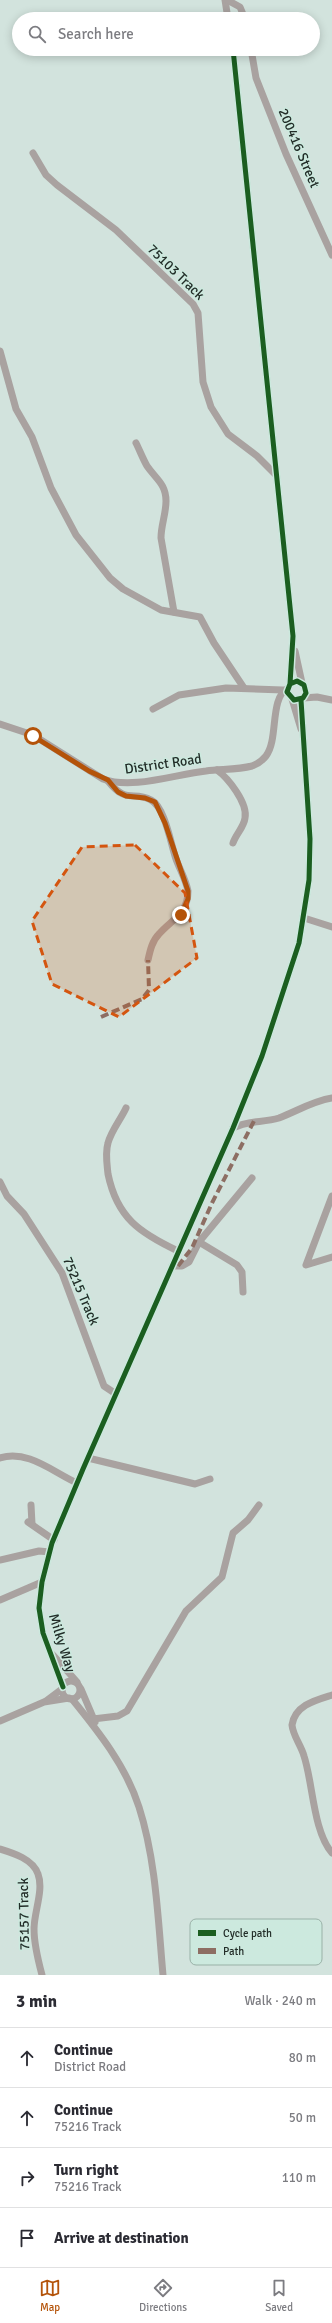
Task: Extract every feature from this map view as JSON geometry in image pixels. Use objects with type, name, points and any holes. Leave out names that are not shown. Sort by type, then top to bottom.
[{"type":"street","points":[[226,0],[227,12]]},
{"type":"street","points":[[226,0],[240,8],[241,12]]},
{"type":"street","points":[[234,56],[275,474],[294,647],[306,693],[302,699],[303,737]]},
{"type":"street","name":"200416 Street","points":[[252,56],[256,78],[286,154],[332,255]]},
{"type":"street","name":"75103 Track","points":[[33,153],[46,175],[116,230],[193,304],[198,313],[203,382],[211,407],[228,434],[257,456],[275,474]]},
{"type":"street","points":[[0,351],[16,409],[32,438],[51,488],[76,535],[110,578],[123,589],[151,606],[161,610],[195,614],[202,619],[214,643],[244,688]]},
{"type":"street","points":[[136,443],[147,465],[161,481],[165,490],[166,512],[161,528],[161,538],[174,612]]},
{"type":"street","points":[[294,647],[287,687],[303,737]]},
{"type":"street","points":[[153,710],[179,695],[226,688],[287,687],[297,681],[328,699]]},
{"type":"street","name":"District Road","points":[[0,724],[33,736],[89,771],[108,780],[132,783],[246,767],[262,760],[270,748],[277,708],[287,687]]},
{"type":"street","points":[[277,708],[285,700],[291,698],[328,699]]},
{"type":"street","name":"Milky Way","points":[[63,1688],[52,1654],[43,1633],[39,1608],[42,1582],[50,1552],[77,1483],[233,1128],[262,1056],[299,943],[309,880],[310,840],[303,737]]},
{"type":"street","points":[[217,770],[232,784],[245,814],[244,824],[233,843]]},
{"type":"street","points":[[108,780],[118,792],[126,796],[145,798],[155,802],[164,818],[188,891],[188,899],[184,910],[158,934],[153,943],[148,960]]},
{"type":"street","points":[[304,918],[332,927]]},
{"type":"street","points":[[233,1128],[243,1123],[280,1117],[308,1105],[332,1098]]},
{"type":"street","points":[[126,1108],[108,1143],[106,1156],[109,1179],[115,1198],[122,1213],[130,1221],[178,1251]]},
{"type":"street","points":[[172,1266],[185,1265],[199,1242],[252,1178]]},
{"type":"street","name":"75215 Track","points":[[0,1182],[10,1200],[24,1214],[62,1273],[104,1386],[116,1394]]},
{"type":"street","points":[[332,1196],[306,1265],[332,1257]]},
{"type":"street","points":[[199,1242],[237,1265],[242,1272],[243,1292]]},
{"type":"street","points":[[0,1458],[10,1455],[25,1457],[77,1483]]},
{"type":"street","points":[[88,1458],[195,1484],[210,1479]]},
{"type":"street","points":[[31,1505],[30,1523],[54,1540]]},
{"type":"street","points":[[93,1719],[118,1716],[127,1712],[186,1611],[222,1577],[233,1534],[248,1520],[259,1505]]},
{"type":"street","points":[[0,1560],[39,1551],[50,1552]]},
{"type":"street","points":[[0,1600],[42,1582]]},
{"type":"street","name":"Milky Way","points":[[52,1654],[78,1685],[100,1735]]},
{"type":"street","points":[[0,1721],[44,1702],[70,1681],[78,1685],[79,1694],[71,1698],[44,1702]]},
{"type":"street","points":[[63,1688],[64,1694],[71,1698]]},
{"type":"street","points":[[332,1695],[303,1707],[292,1720],[292,1724],[304,1755],[321,1831],[326,1844],[332,1852]]},
{"type":"street","name":"Milky Way","points":[[71,1698],[100,1735],[123,1772],[142,1817],[154,1888],[163,1975]]},
{"type":"street","name":"75157 Track","points":[[0,1849],[22,1858],[30,1864],[38,1874],[39,1885],[34,1929],[42,1975]]},
{"type":"highlighted area","points":[[135,845],[185,893],[197,958],[119,1017],[52,984],[32,921],[82,847]]},
{"type":"marked path","points":[[101,1017],[142,999],[149,990],[148,960]]},
{"type":"marked path","points":[[178,1266],[192,1248],[212,1203],[254,1121]]},
{"type":"cycle path","points":[[234,56],[293,636],[290,684]]},
{"type":"cycle path","points":[[297,681],[304,685],[306,693],[303,698],[294,700],[287,692],[290,684],[297,681]]},
{"type":"cycle path","points":[[63,1687],[43,1633],[39,1608],[42,1582],[52,1543],[233,1128],[262,1056],[299,943],[309,880],[310,839],[301,700]]},
{"type":"route","points":[[33,736],[59,750],[97,776],[108,780],[118,792],[126,796],[150,799],[155,802],[162,814],[176,858],[188,887],[188,899],[181,915]]}]
